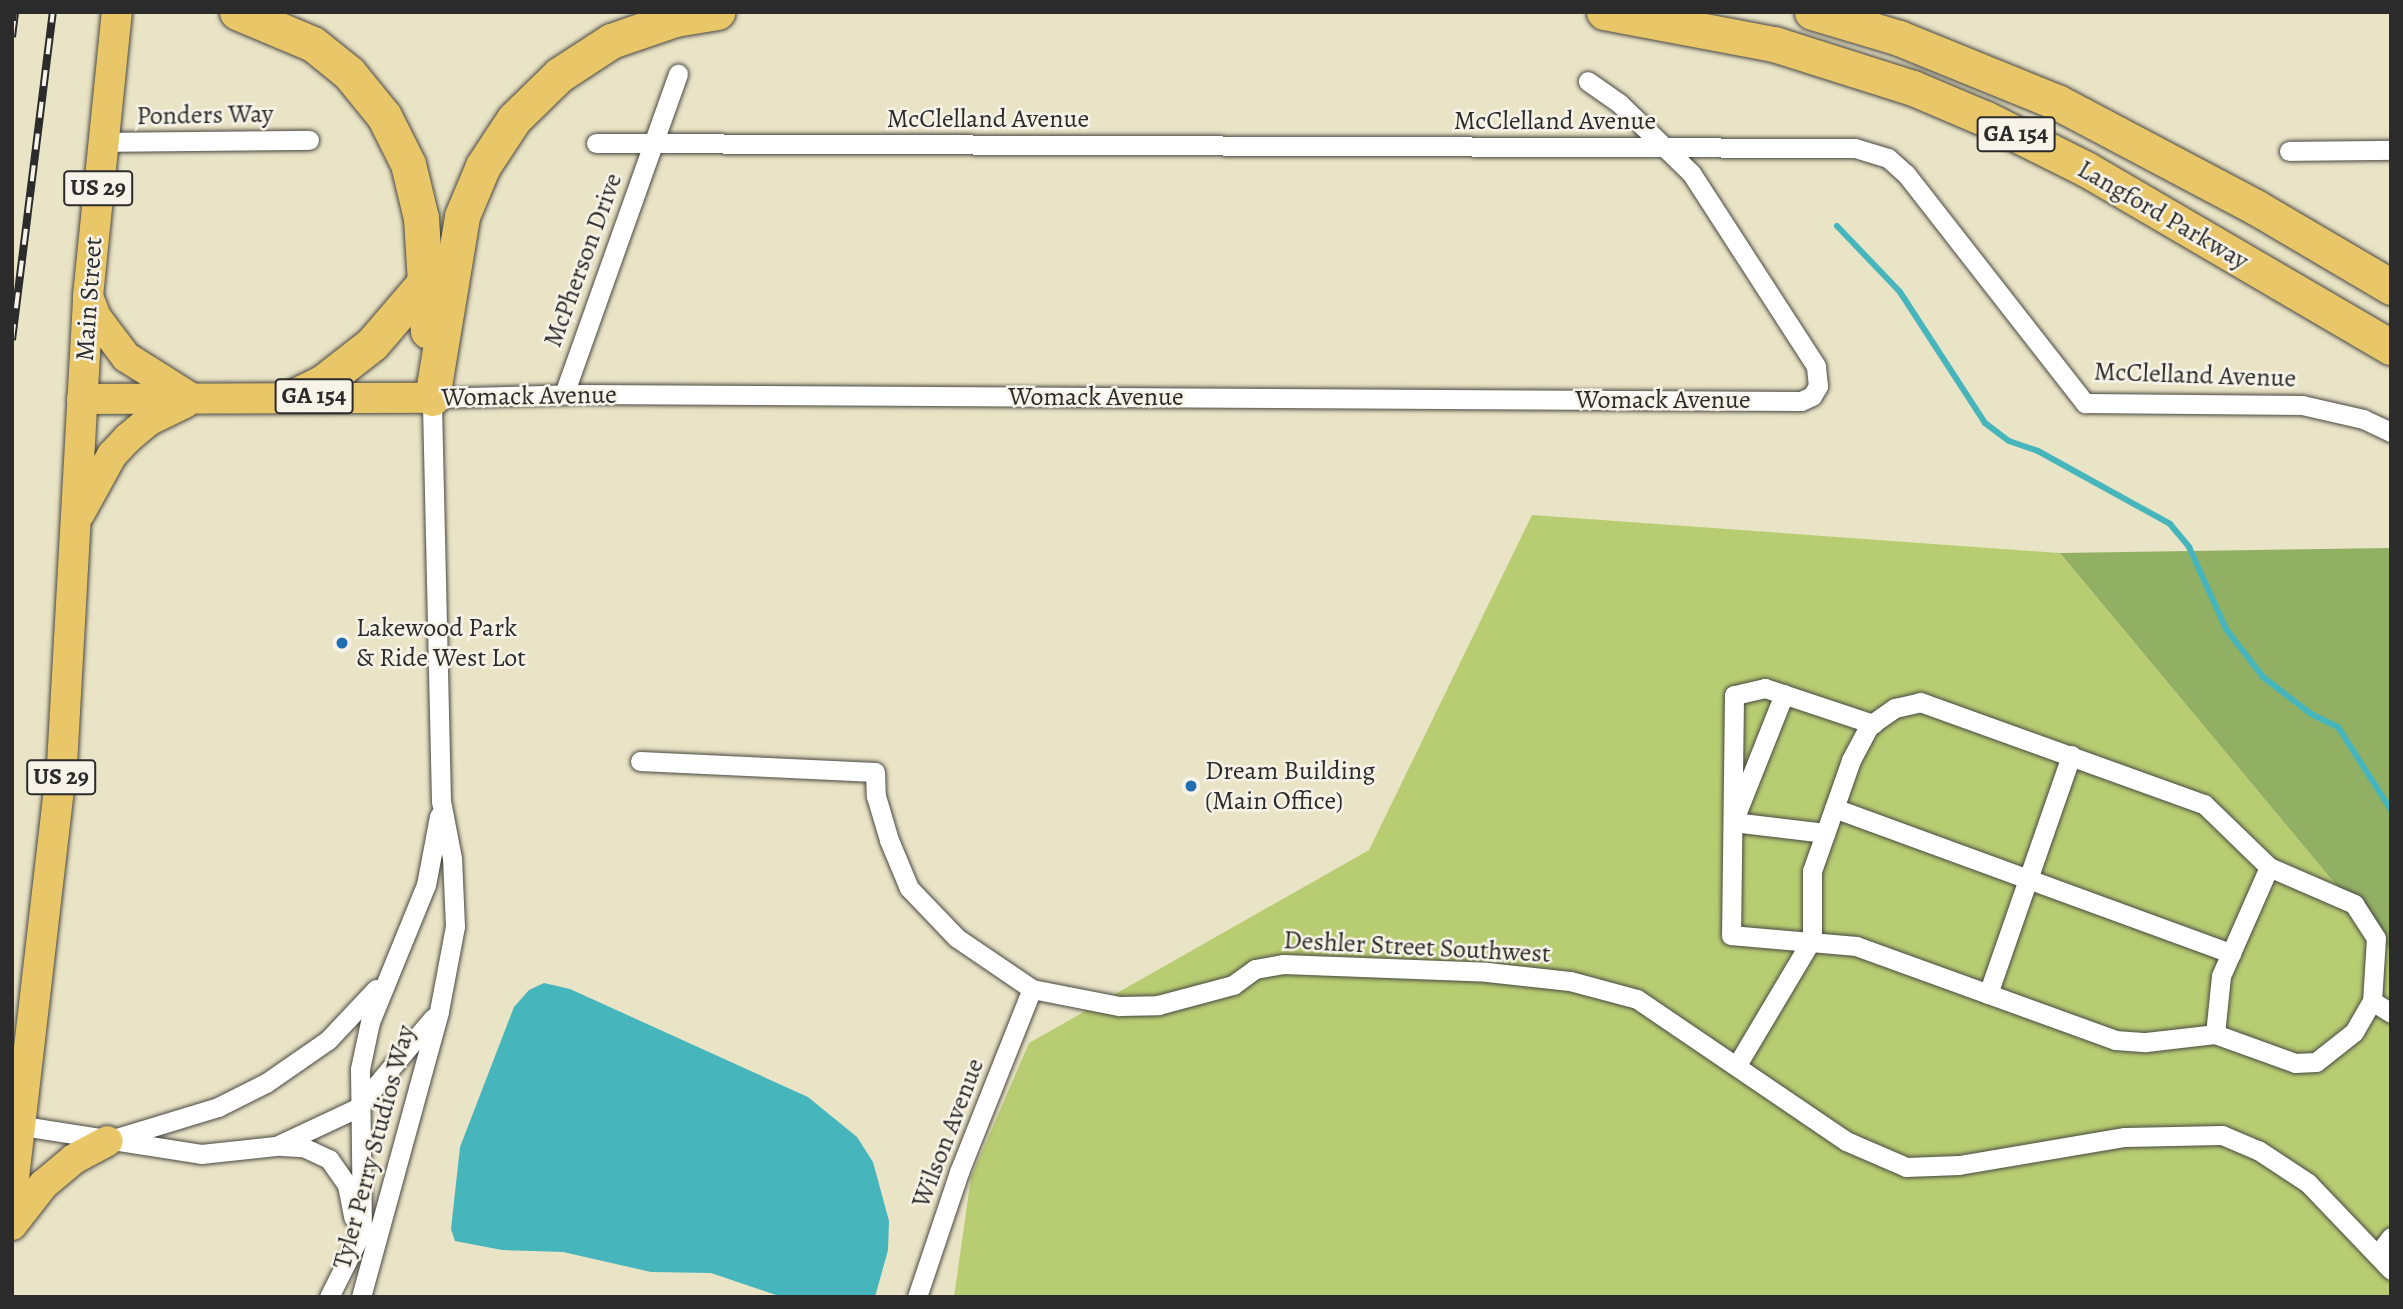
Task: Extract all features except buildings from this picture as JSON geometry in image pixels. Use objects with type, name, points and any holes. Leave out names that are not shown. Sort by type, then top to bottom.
[{"type":"highway","points":[[237,12],[313,44],[349,73],[384,116],[408,164],[421,218],[432,398]]},
{"type":"highway","points":[[432,398],[462,216],[482,166],[514,119],[559,75],[611,41],[675,19],[717,12]]},
{"type":"highway","name":"Langford Parkway","points":[[1604,12],[1774,44],[1913,88],[1986,119],[2086,169],[2391,347]]},
{"type":"highway","name":"Langford Parkway","points":[[1812,12],[1922,47],[2057,102],[2257,208],[2391,287]]},
{"type":"highway","points":[[297,395],[322,383],[372,344],[426,281]]},
{"type":"main road","name":"Main Street","points":[[76,532],[88,296],[117,12]]},
{"type":"main road","points":[[88,296],[96,317],[126,357],[195,399]]},
{"type":"main road","name":"Womack Avenue","points":[[82,399],[195,399],[297,395],[432,398]]},
{"type":"main road","name":"GA 154","points":[[76,532],[112,455],[128,438],[166,411],[195,399]]},
{"type":"main road","name":"US 29","points":[[12,1195],[23,1126],[62,765],[76,532]]},
{"type":"main road","points":[[12,1048],[36,1008]]},
{"type":"main road","points":[[12,1225],[43,1185],[74,1159],[108,1140]]},
{"type":"street","name":"McPherson Drive","points":[[564,394],[678,74]]},
{"type":"street","points":[[1588,81],[1666,148]]},
{"type":"street","name":"Ponders Way","points":[[103,142],[309,140]]},
{"type":"street","name":"McClelland Avenue","points":[[596,143],[1855,148],[1888,158],[1906,174],[2085,402],[2302,405],[2363,419],[2391,432]]},
{"type":"street","name":"Womack Avenue","points":[[432,398],[564,394],[1801,401],[1812,396],[1818,386],[1816,366],[1691,173],[1666,148]]},
{"type":"street","points":[[2289,151],[2391,150]]},
{"type":"street","points":[[108,1140],[218,1107],[266,1083],[328,1040],[388,975],[426,885],[441,801],[432,398]]},
{"type":"street","points":[[1737,1065],[1812,939],[1812,871],[1851,760],[1873,724],[1895,708],[1920,702],[2204,804],[2269,867],[2287,878],[2337,894],[2366,919],[2376,938],[2372,1001],[2354,1032],[2316,1062],[2295,1063],[2215,1034],[2146,1042],[2115,1040],[1856,946],[1812,939],[1731,935],[1734,695],[1765,688],[1873,724]]},
{"type":"street","points":[[1733,822],[1758,767],[1784,694]]},
{"type":"street","points":[[1988,994],[2071,755]]},
{"type":"street","name":"Deshler Street Southwest","points":[[640,761],[875,772],[876,796],[909,888],[957,938],[1032,989],[1119,1006],[1158,1005],[1233,985],[1255,968],[1283,964],[1487,972],[1570,981],[1637,999],[1846,1141],[1906,1167],[1959,1165],[2125,1137],[2222,1135],[2258,1150],[2308,1183],[2391,1270]]},
{"type":"street","name":"Tyler Perry Studios Way","points":[[361,1297],[439,1012],[455,926],[452,858],[441,801]]},
{"type":"street","points":[[1834,808],[2029,876],[2231,953]]},
{"type":"street","points":[[1733,822],[1825,833]]},
{"type":"street","points":[[2215,1034],[2221,976],[2269,867]]},
{"type":"street","name":"Tyler Perry Studios Way","points":[[329,1297],[362,1231],[365,1204],[357,1108],[359,1069],[388,975]]},
{"type":"street","name":"Wilson Avenue","points":[[917,1297],[960,1172],[1032,989]]},
{"type":"street","points":[[2372,1001],[2391,1013]]},
{"type":"street","points":[[276,1146],[357,1108],[439,1012]]},
{"type":"street","points":[[23,1126],[201,1154],[276,1146],[303,1147],[339,1169],[354,1204],[345,1266]]},
{"type":"street","points":[[2377,1255],[2391,1237]]},
{"type":"green space","points":[[1532,515],[2060,553],[2391,951],[2391,1297],[954,1297],[971,1177],[1029,1043],[1369,850]]},
{"type":"green space","points":[[2391,548],[2391,951],[2060,553]]},
{"type":"water","points":[[544,983],[570,989],[808,1097],[857,1137],[873,1162],[889,1221],[888,1250],[875,1297],[782,1297],[711,1273],[651,1272],[563,1252],[502,1250],[455,1241],[451,1229],[460,1147],[514,1007],[529,990]]},
{"type":"waterway","points":[[1837,226],[1900,292],[1985,423],[2009,441],[2038,451],[2170,524],[2189,547],[2226,629],[2263,677],[2311,714],[2338,727],[2391,810]]},
{"type":"railway","points":[[12,37],[15,12]]},
{"type":"railway","points":[[12,340],[53,12]]},
{"type":"place","name":"Lakewood Park & Ride West Lot","points":[[342,643]]},
{"type":"place","name":"Dream Building (Main Office)","points":[[1191,786]]}]
